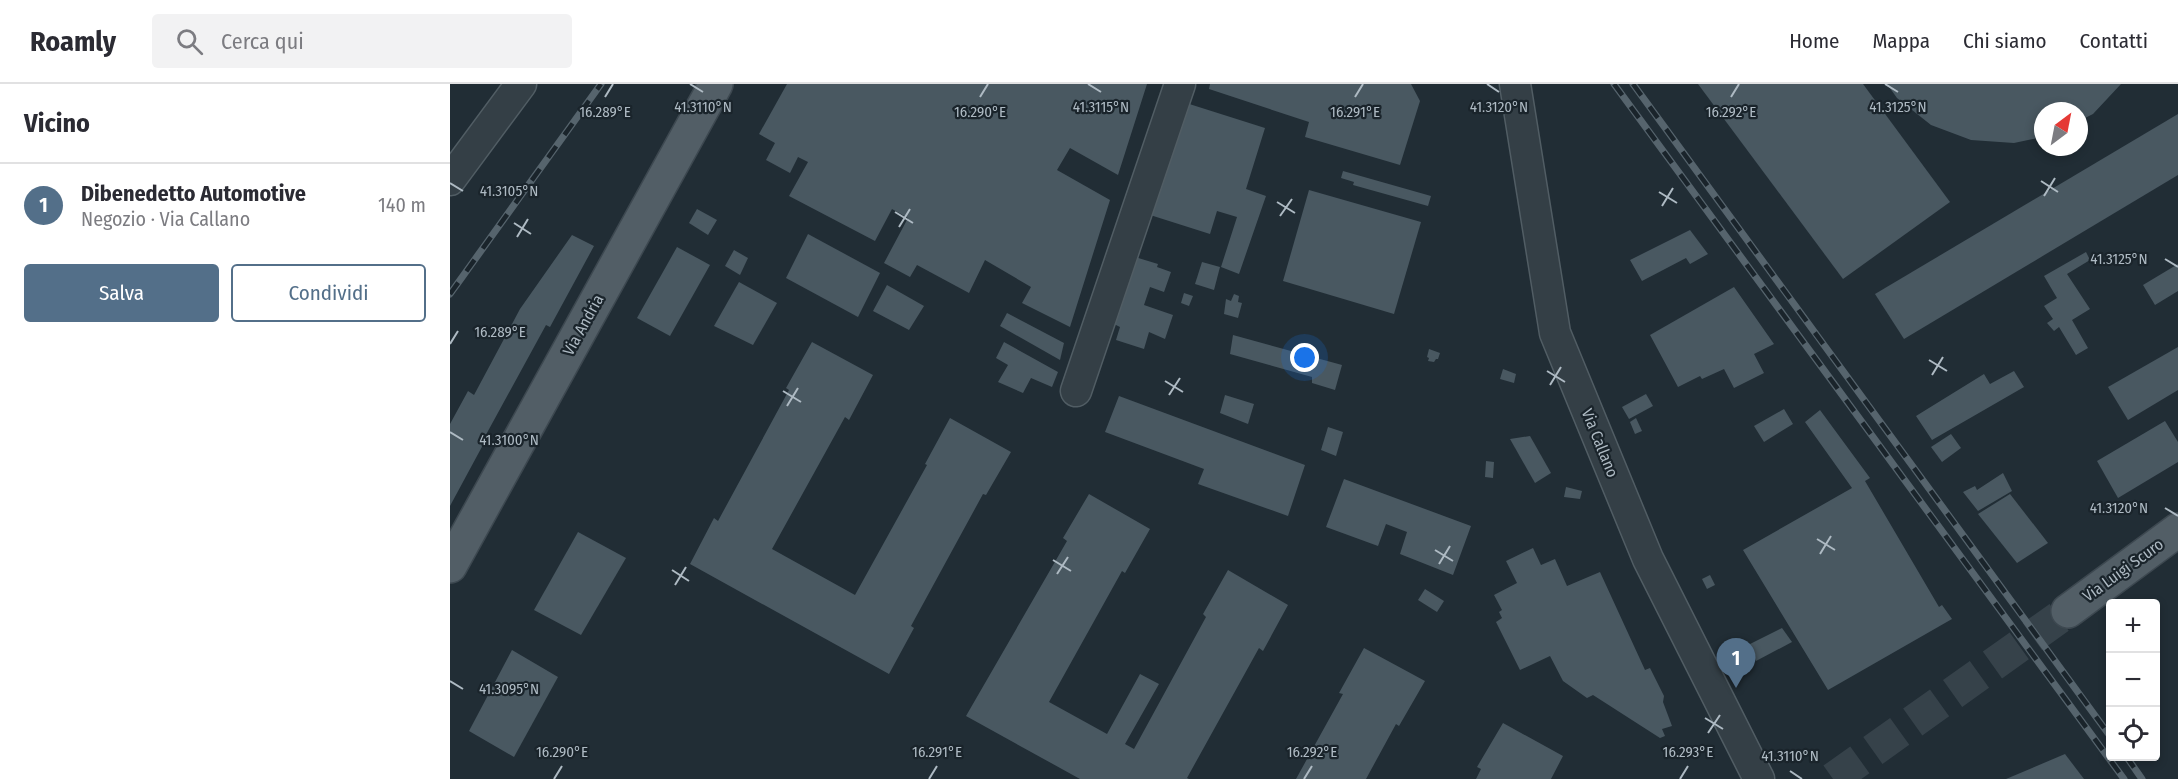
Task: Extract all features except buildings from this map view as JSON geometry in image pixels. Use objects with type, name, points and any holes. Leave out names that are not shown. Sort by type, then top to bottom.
[{"type":"main road","name":"Via Andria","points":[[450,566],[716,84]]},
{"type":"main road","name":"Via Luigi Scuro","points":[[2068,611],[2178,530]]},
{"type":"street","points":[[452,173],[521,84]]},
{"type":"street","points":[[1076,391],[1180,84]]},
{"type":"street","name":"Via Callano","points":[[1515,84],[1555,333],[1648,559],[1759,779]]},
{"type":"tunnel","points":[[1833,779],[2068,611]]},
{"type":"railway","points":[[450,294],[601,84]]},
{"type":"railway","points":[[1614,84],[2124,779]]},
{"type":"railway","points":[[1633,84],[2106,731]]},
{"type":"railway","points":[[2129,761],[2142,779]]},
{"type":"place","name":"Dibenedetto Automotive","points":[[1736,688]]}]
